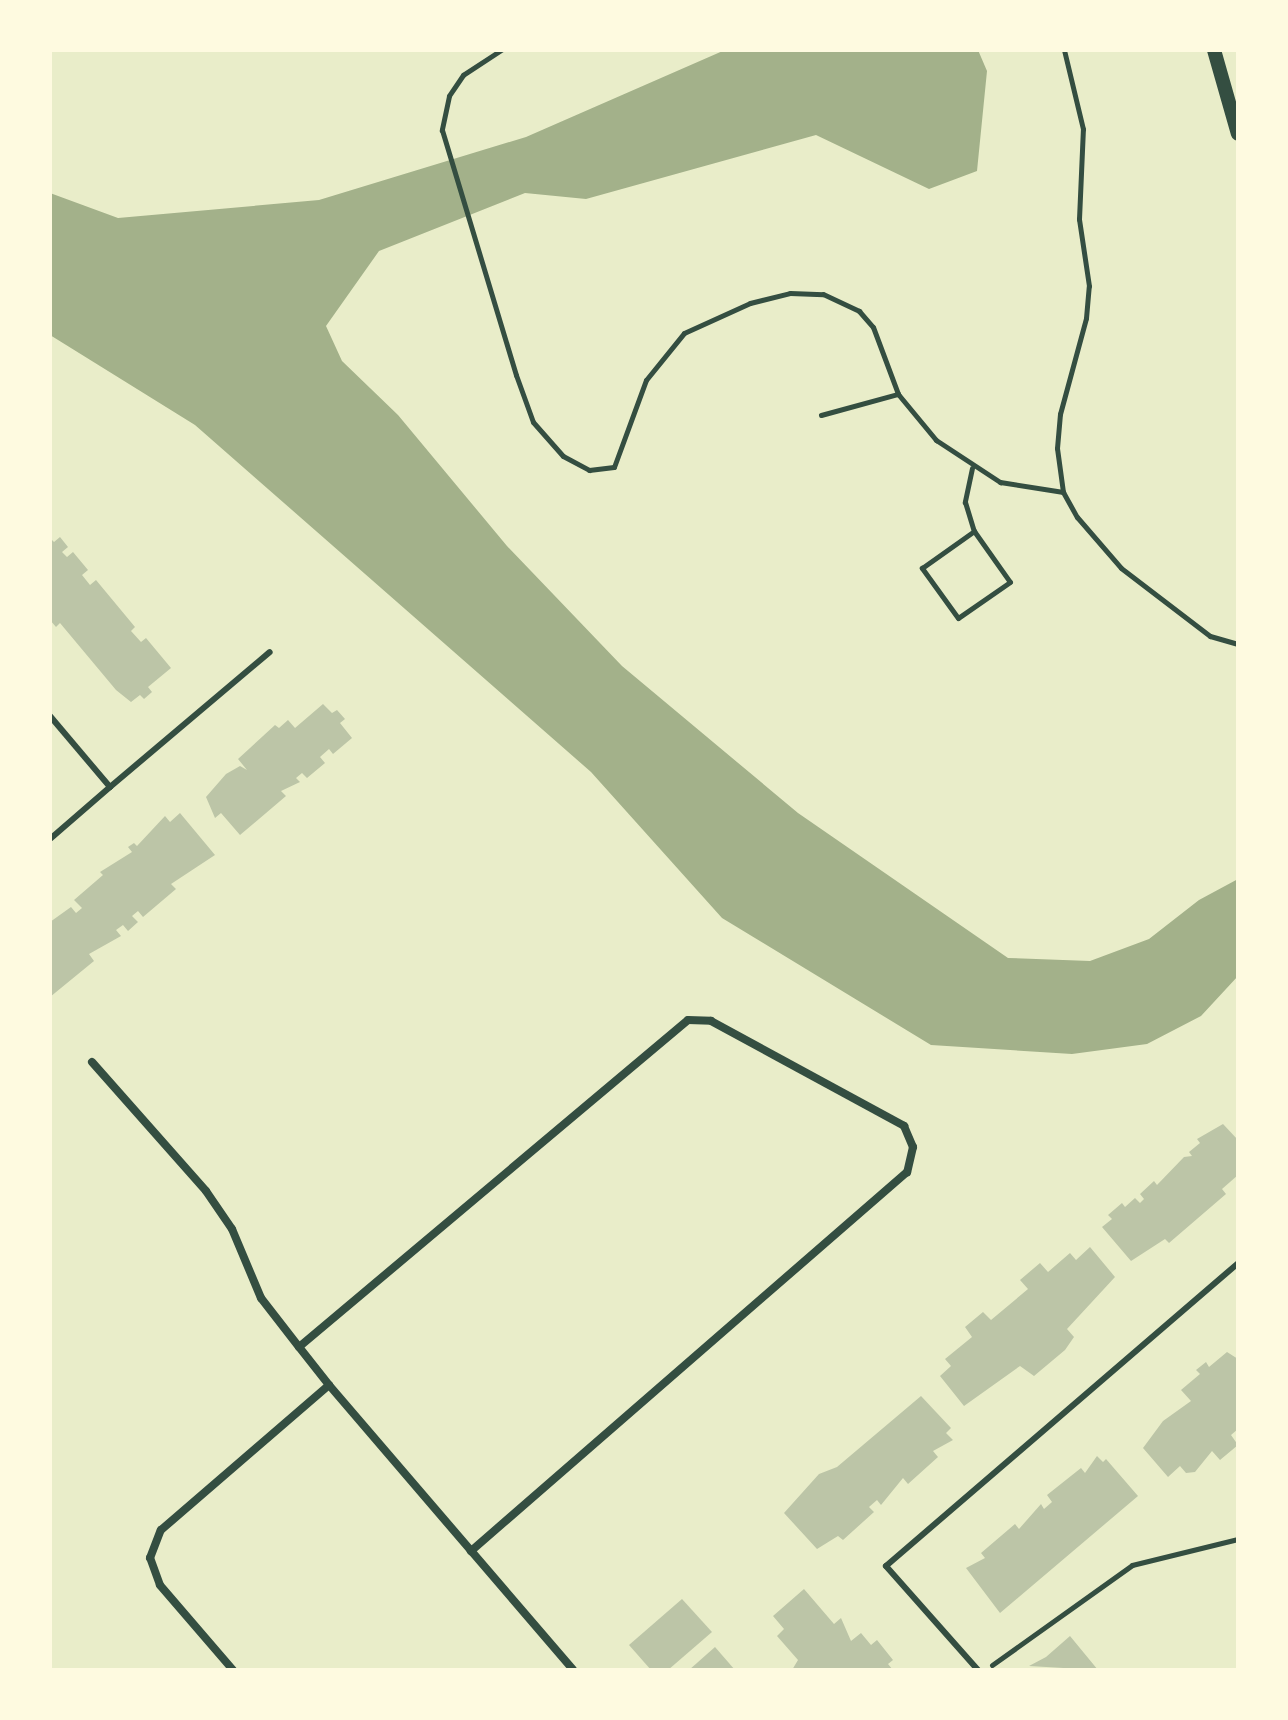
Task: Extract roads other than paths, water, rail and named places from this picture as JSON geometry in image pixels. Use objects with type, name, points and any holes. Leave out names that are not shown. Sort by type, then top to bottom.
[{"type":"street","points":[[1214,50],[1238,134]]},
{"type":"street","points":[[299,1347],[688,1020],[711,1021],[904,1126],[913,1147],[907,1172],[471,1551]]},
{"type":"street","points":[[92,1062],[206,1191],[232,1229],[261,1298],[329,1385],[573,1670]]},
{"type":"street","points":[[233,1670],[160,1585],[150,1558],[161,1530],[329,1385]]},
{"type":"lane","points":[[50,839],[270,652]]},
{"type":"lane","points":[[50,716],[110,787]]},
{"type":"lane","points":[[978,1670],[886,1566],[1238,1263]]}]
